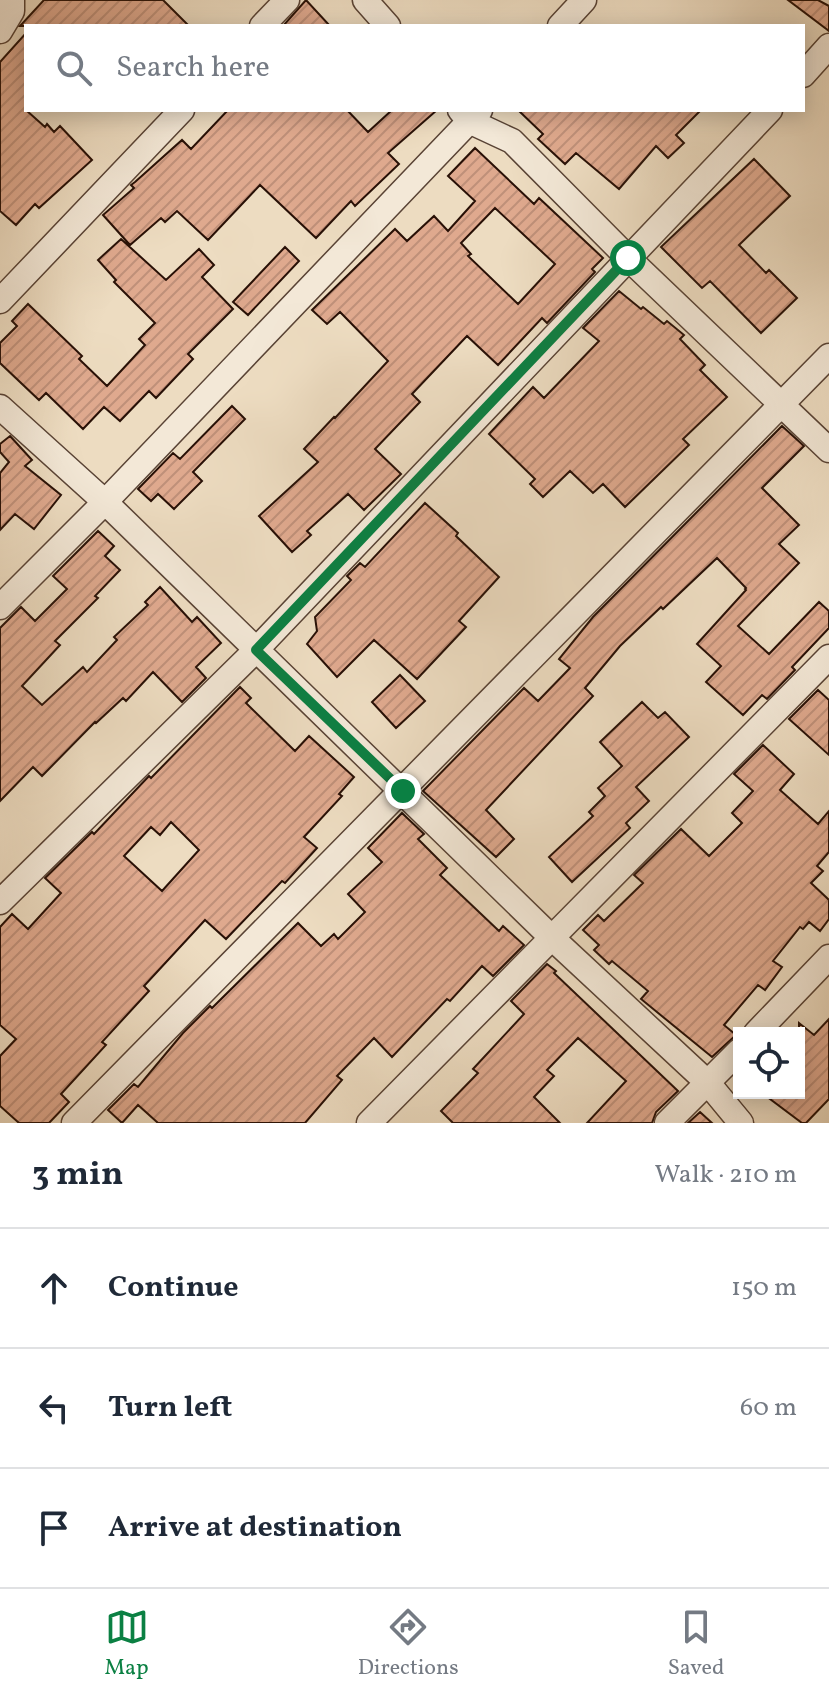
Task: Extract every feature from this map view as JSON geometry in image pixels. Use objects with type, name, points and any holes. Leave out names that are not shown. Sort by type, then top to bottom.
[{"type":"street","points":[[0,31],[12,11],[12,0]]},
{"type":"street","points":[[264,24],[287,0]]},
{"type":"street","points":[[365,0],[386,24]]},
{"type":"street","points":[[562,24],[584,0]]},
{"type":"street","points":[[805,73],[829,46]]},
{"type":"street","points":[[0,301],[180,112]]},
{"type":"street","points":[[0,902],[256,650],[768,112]]},
{"type":"street","points":[[0,607],[105,502],[470,114],[512,141],[628,258],[829,450]]},
{"type":"street","points":[[74,1123],[829,356]]},
{"type":"street","points":[[0,407],[105,502],[551,937],[708,1083],[741,1123]]},
{"type":"street","points":[[369,1123],[829,657]]},
{"type":"street","points":[[762,1027],[829,957]]},
{"type":"street","points":[[667,1123],[733,1057]]},
{"type":"building","points":[[44,0],[163,0],[187,24],[24,24],[20,26]]},
{"type":"building","points":[[306,0],[328,24],[285,24]]},
{"type":"building","points":[[788,0],[818,0],[829,6],[829,31]]},
{"type":"building","points":[[24,35],[24,112],[28,112],[45,127],[47,124],[54,132],[60,126],[92,160],[39,208],[35,204],[16,225],[0,211],[0,62]]},
{"type":"building","points":[[226,112],[349,112],[368,132],[390,112],[435,112],[388,153],[399,164],[355,206],[351,201],[316,238],[260,185],[208,240],[177,211],[165,222],[161,218],[130,245],[103,215],[134,188],[131,185],[182,140],[191,149]]},
{"type":"building","points":[[520,112],[699,112],[676,135],[684,143],[668,158],[656,146],[619,189],[576,153],[565,164],[538,139],[543,134]]},
{"type":"building","points":[[475,148],[534,204],[539,198],[603,258],[592,269],[595,272],[547,323],[542,318],[498,365],[467,336],[412,394],[420,402],[375,449],[401,474],[364,510],[348,494],[307,531],[311,535],[292,552],[259,516],[318,462],[304,449],[388,361],[340,312],[327,324],[312,310],[395,229],[407,241],[434,216],[448,231],[475,201],[448,176]],"holes":[[[495,208],[555,264],[518,304],[468,256],[471,254],[461,243]]]},
{"type":"building","points":[[754,159],[790,196],[739,245],[766,273],[769,270],[797,298],[761,333],[710,281],[702,288],[661,247]]},
{"type":"building","points":[[121,239],[166,280],[199,249],[214,265],[202,277],[233,309],[188,354],[193,359],[156,398],[149,391],[120,421],[104,407],[83,429],[46,393],[39,400],[0,363],[0,343],[17,326],[12,321],[28,304],[82,356],[79,359],[107,386],[145,345],[139,339],[155,323],[114,282],[116,280],[98,260]]},
{"type":"building","points":[[285,247],[299,261],[248,315],[233,302]]},
{"type":"building","points":[[619,291],[641,309],[643,307],[664,324],[667,321],[684,335],[680,339],[705,365],[700,370],[727,397],[683,439],[689,445],[625,507],[603,484],[593,493],[570,471],[543,497],[530,484],[535,479],[489,434],[533,387],[544,398],[599,341],[583,328]]},
{"type":"building","points":[[232,406],[245,419],[193,472],[202,481],[174,509],[158,494],[151,501],[138,489],[173,453],[180,459]]},
{"type":"building","points":[[782,426],[804,446],[762,488],[799,525],[779,544],[799,563],[738,626],[769,654],[819,602],[829,611],[829,628],[767,699],[762,695],[743,715],[706,682],[721,666],[697,644],[746,590],[717,558],[620,646],[585,688],[593,696],[486,810],[514,839],[496,857],[423,791],[524,688],[538,701],[570,668],[559,659],[593,617]]},
{"type":"building","points":[[10,436],[32,460],[25,466],[61,495],[34,529],[15,514],[0,530],[0,473],[9,462],[0,452],[0,444]]},
{"type":"building","points":[[425,503],[499,577],[459,621],[466,627],[417,679],[374,640],[337,677],[307,644],[317,631],[315,617],[351,580],[347,576],[360,563],[365,567]]},
{"type":"building","points":[[98,531],[114,546],[105,556],[120,570],[95,596],[98,598],[55,641],[60,645],[22,686],[42,705],[83,667],[87,672],[117,640],[114,637],[148,605],[145,602],[160,587],[192,622],[197,617],[221,643],[196,667],[206,678],[182,702],[153,672],[126,701],[123,698],[95,722],[42,776],[33,767],[0,801],[0,628],[21,607],[35,621],[67,589],[53,576]]},
{"type":"building","points":[[400,675],[425,701],[396,728],[372,702]]},
{"type":"building","points":[[240,687],[251,698],[246,703],[295,751],[309,736],[354,777],[339,794],[342,796],[304,837],[317,848],[285,883],[282,881],[226,939],[205,920],[144,986],[149,991],[102,1042],[106,1045],[61,1094],[69,1102],[49,1123],[19,1123],[0,1106],[0,1056],[16,1039],[0,1025],[0,927],[12,914],[28,929],[61,893],[45,878],[92,832],[94,834],[149,776],[151,778]],"holes":[[[171,822],[199,850],[162,891],[124,856],[151,827],[160,835]]]},
{"type":"building","points":[[818,690],[829,700],[829,755],[789,719]]},
{"type":"building","points":[[642,702],[658,718],[665,712],[689,737],[636,787],[649,801],[626,823],[630,828],[572,882],[549,857],[593,816],[589,812],[605,796],[598,788],[622,766],[600,742]]},
{"type":"building","points":[[763,745],[794,774],[780,790],[818,824],[829,811],[829,852],[817,866],[823,871],[811,883],[829,900],[829,919],[820,931],[809,922],[803,929],[800,927],[773,961],[782,967],[765,990],[758,985],[724,1025],[733,1032],[733,1038],[712,1057],[641,999],[648,991],[594,950],[599,945],[583,930],[598,915],[604,921],[643,883],[634,875],[681,829],[709,856],[742,823],[732,813],[753,791],[734,774]]},
{"type":"building","points":[[402,813],[424,834],[418,839],[447,868],[440,875],[499,931],[503,926],[524,945],[493,976],[482,966],[392,1057],[374,1038],[337,1076],[342,1080],[305,1123],[158,1123],[138,1105],[122,1123],[108,1110],[134,1084],[138,1087],[183,1033],[298,923],[321,946],[334,934],[338,939],[365,912],[348,894],[382,862],[368,848]]},
{"type":"building","points":[[547,964],[678,1091],[656,1112],[652,1123],[587,1123],[626,1081],[578,1038],[547,1070],[554,1076],[534,1097],[560,1123],[453,1123],[441,1111],[478,1073],[473,1069],[524,1014],[511,1001]]},
{"type":"building","points":[[829,1019],[829,1099],[806,1123],[802,1123],[770,1099],[805,1099],[805,1028],[814,1035]]},
{"type":"building","points":[[700,1112],[712,1123],[688,1123]]},
{"type":"route","points":[[403,791],[256,650],[628,258]]}]
